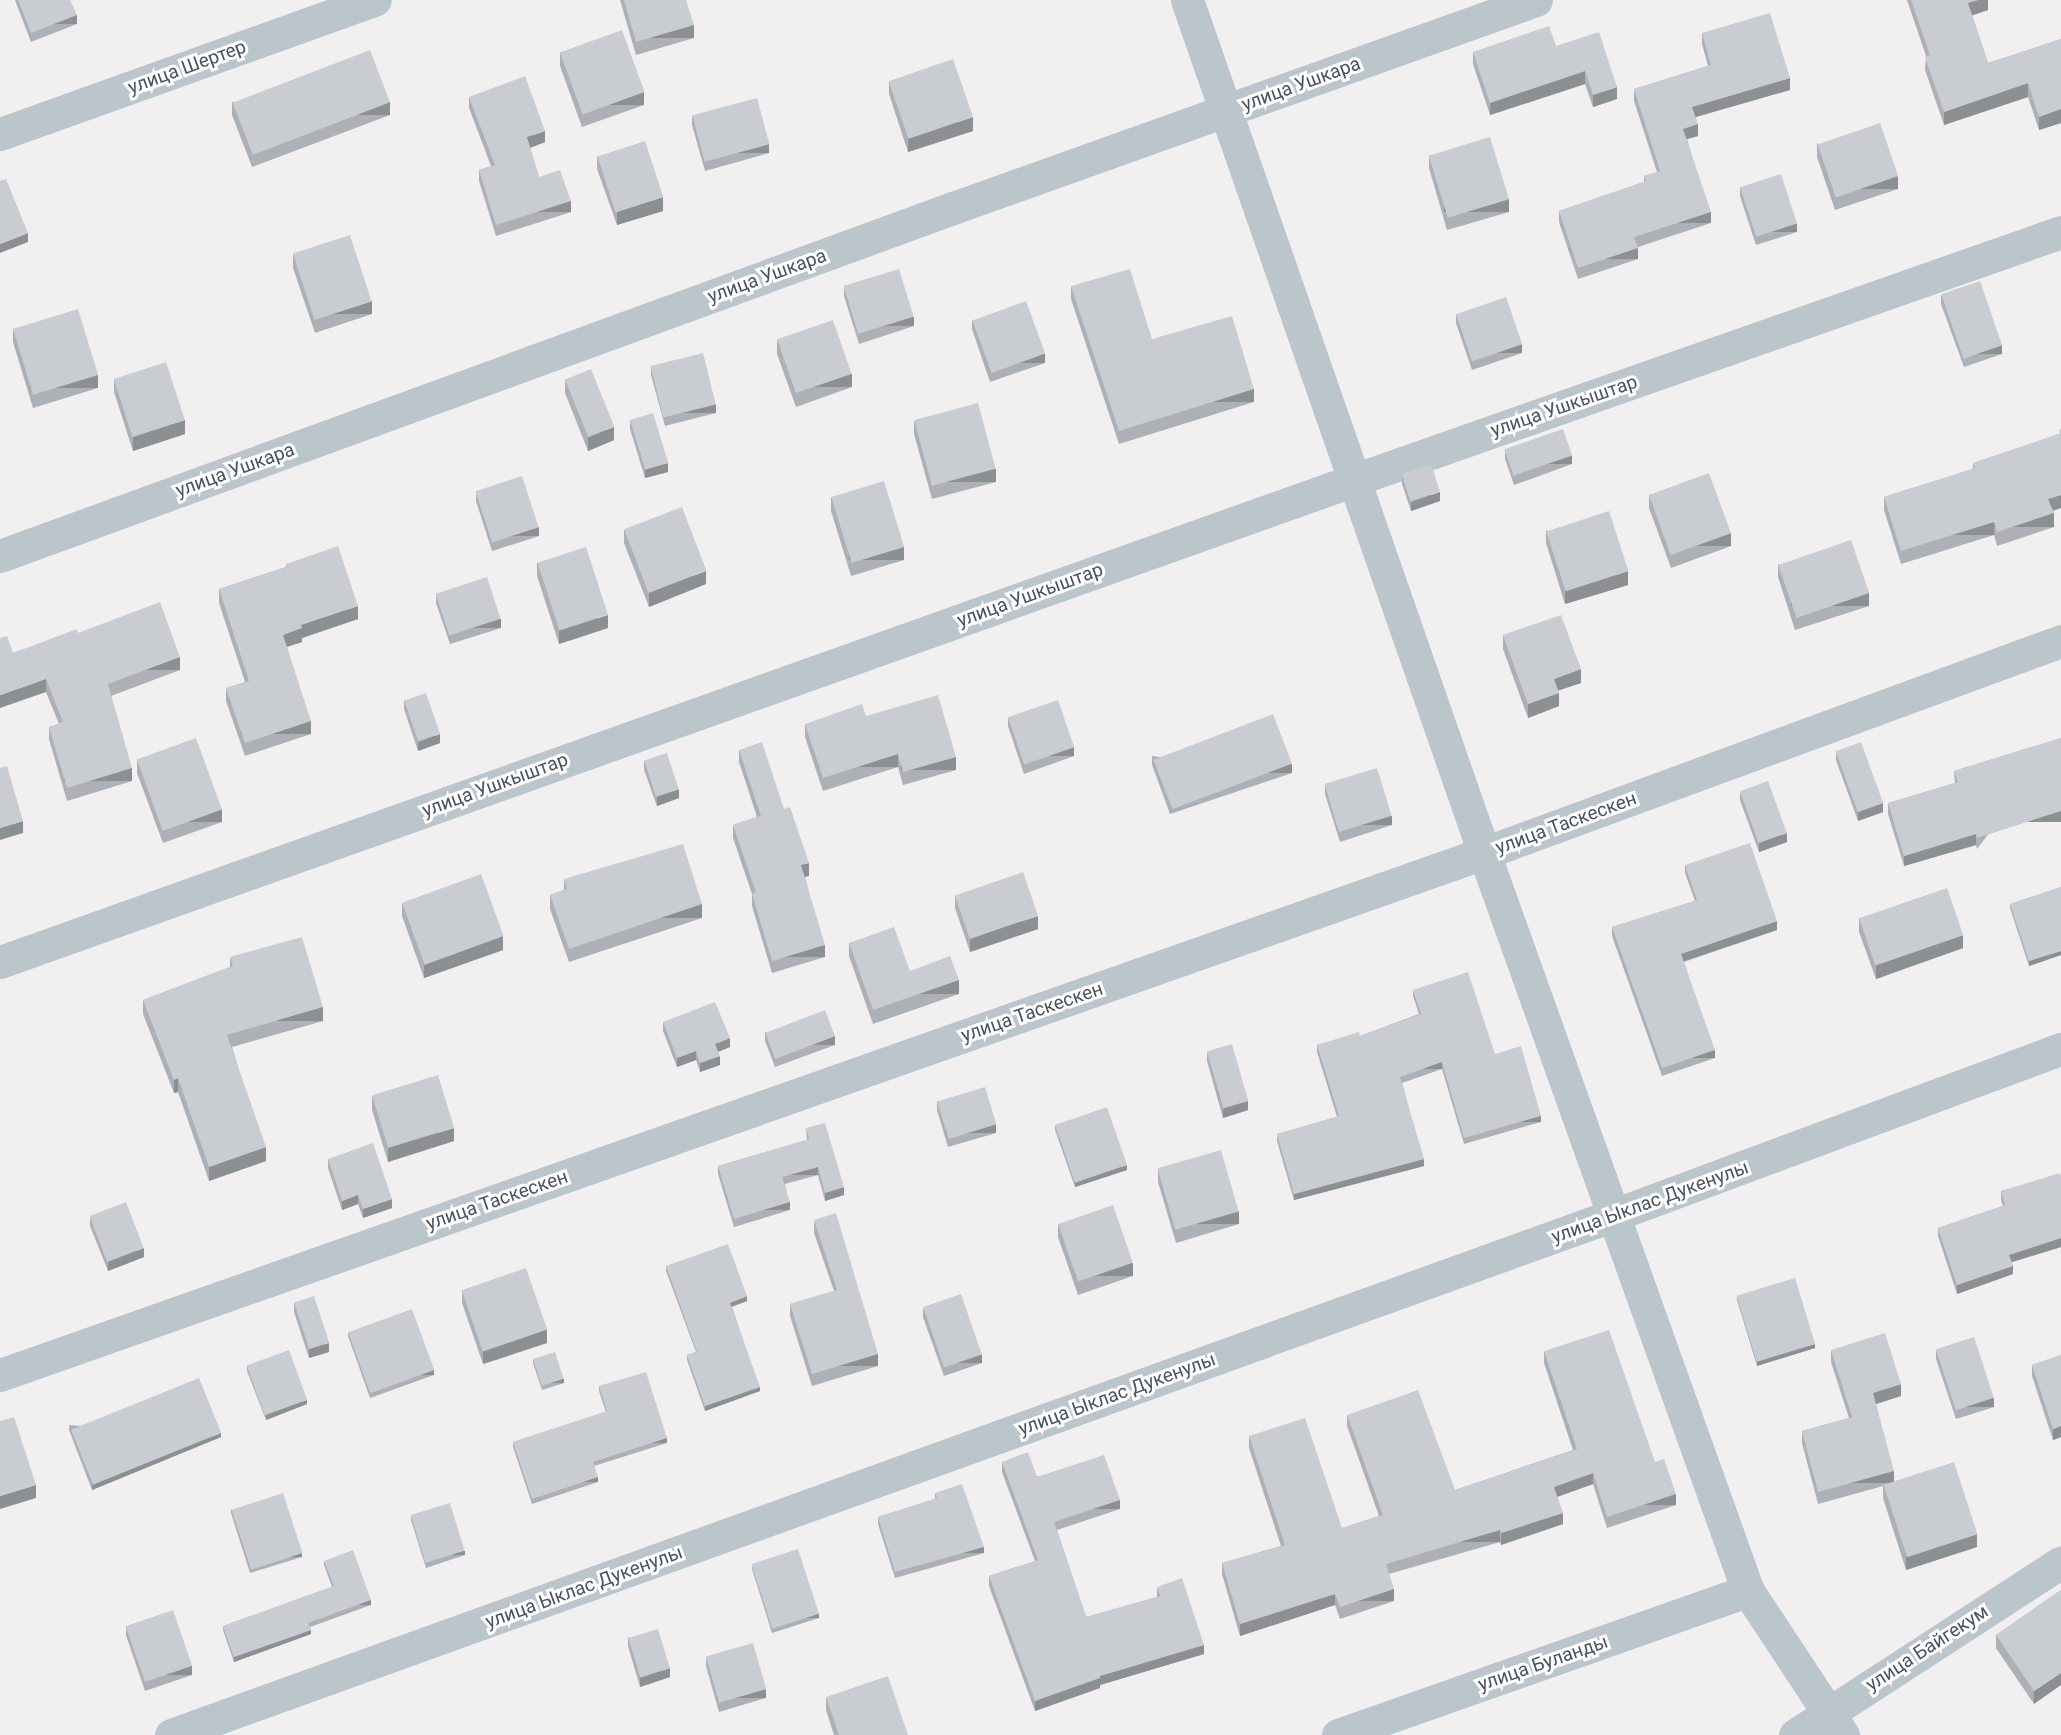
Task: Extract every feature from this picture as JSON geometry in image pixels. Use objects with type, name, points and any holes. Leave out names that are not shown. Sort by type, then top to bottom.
[{"type":"street","name":"улица Шертер","points":[[0,134],[375,0]]},
{"type":"street","points":[[1187,0],[1484,853],[1748,1591],[1835,1724]]},
{"type":"street","name":"улица Ушкара","points":[[0,556],[1536,0]]},
{"type":"street","name":"улица Ушкыштар","points":[[0,962],[1354,480],[2061,232]]},
{"type":"street","name":"улица Таскескен","points":[[0,1375],[1484,853],[2061,642]]},
{"type":"street","name":"улица Ыклас Дукенулы","points":[[171,1735],[1614,1215],[2061,1049]]},
{"type":"street","name":"улица Байгекум","points":[[1795,1735],[1835,1724],[2061,1562]]},
{"type":"street","name":"улица Буланды","points":[[1338,1735],[1748,1591]]},
{"type":"building","points":[[18,0],[70,0],[77,15],[31,33]]},
{"type":"building","points":[[624,0],[686,0],[694,25],[636,42]]},
{"type":"building","points":[[1911,0],[1978,0],[1968,3],[1988,63],[2061,39],[2061,109],[2039,117],[2028,83],[1944,112],[1925,57],[1930,55]]},
{"type":"building","points":[[1770,13],[1790,78],[1692,107],[1698,124],[1683,129],[1711,212],[1634,237],[1638,248],[1578,268],[1559,211],[1646,181],[1644,176],[1660,171],[1634,89],[1711,65],[1702,33]]},
{"type":"building","points":[[1549,26],[1556,46],[1599,32],[1617,87],[1593,95],[1585,71],[1490,103],[1473,52]]},
{"type":"building","points":[[622,30],[645,92],[583,115],[560,53]]},
{"type":"building","points":[[370,50],[390,102],[253,155],[233,103]]},
{"type":"building","points":[[953,59],[973,117],[909,139],[889,81]]},
{"type":"building","points":[[525,76],[545,131],[527,137],[539,177],[560,170],[571,201],[496,225],[479,170],[495,165],[469,97]]},
{"type":"building","points":[[757,98],[769,144],[705,162],[692,115]]},
{"type":"building","points":[[1880,123],[1898,176],[1836,197],[1818,144]]},
{"type":"building","points":[[1490,137],[1509,199],[1448,218],[1429,156]]},
{"type":"building","points":[[645,141],[663,197],[616,213],[597,156]]},
{"type":"building","points":[[1781,174],[1797,223],[1756,237],[1740,187]]},
{"type":"building","points":[[6,179],[28,233],[0,244],[0,181]]},
{"type":"building","points":[[350,235],[372,302],[315,320],[293,254]]},
{"type":"building","points":[[899,269],[914,317],[858,334],[844,286]]},
{"type":"building","points":[[1130,269],[1152,339],[1232,316],[1254,389],[1119,431],[1071,286]]},
{"type":"building","points":[[1980,281],[2002,345],[1963,359],[1941,294]]},
{"type":"building","points":[[1506,297],[1522,344],[1472,362],[1456,314]]},
{"type":"building","points":[[1026,301],[1045,354],[992,373],[972,320]]},
{"type":"building","points":[[78,309],[98,375],[33,395],[13,329]]},
{"type":"building","points":[[833,320],[852,374],[796,393],[777,339]]},
{"type":"building","points":[[703,353],[716,404],[663,417],[651,366]]},
{"type":"building","points":[[166,362],[185,420],[133,437],[114,379]]},
{"type":"building","points":[[591,369],[614,426],[588,437],[565,379]]},
{"type":"building","points":[[978,403],[996,469],[932,486],[914,420]]},
{"type":"building","points":[[653,413],[668,463],[645,470],[630,420]]},
{"type":"building","points":[[1563,429],[1572,455],[1513,476],[1504,449]]},
{"type":"building","points":[[2061,433],[2061,495],[2048,499],[2054,513],[1997,532],[1994,522],[1901,551],[1884,497],[1975,468],[1973,463]]},
{"type":"building","points":[[1431,464],[1440,492],[1410,501],[1402,474]]},
{"type":"building","points":[[1709,473],[1731,533],[1671,555],[1649,495]]},
{"type":"building","points":[[522,476],[539,527],[492,542],[475,491]]},
{"type":"building","points":[[884,481],[904,547],[852,563],[831,497]]},
{"type":"building","points":[[682,507],[706,570],[648,593],[624,529]]},
{"type":"building","points":[[1609,511],[1628,571],[1566,591],[1546,531]]},
{"type":"building","points":[[1851,540],[1869,593],[1796,618],[1778,565]]},
{"type":"building","points":[[338,546],[358,606],[301,625],[302,628],[283,635],[311,721],[245,743],[226,688],[249,681],[219,589],[287,567],[286,564]]},
{"type":"building","points":[[586,547],[608,615],[559,630],[537,563]]},
{"type":"building","points":[[487,577],[501,619],[449,636],[436,594]]},
{"type":"building","points":[[160,602],[180,657],[108,684],[132,768],[67,788],[49,727],[63,722],[46,679],[0,695],[0,638],[7,636],[13,653],[77,629],[78,633]]},
{"type":"building","points":[[1561,615],[1581,669],[1554,679],[1559,693],[1528,704],[1503,635]]},
{"type":"building","points":[[426,693],[440,734],[418,741],[404,700]]},
{"type":"building","points":[[938,695],[956,757],[903,772],[898,754],[823,778],[805,724],[862,704],[866,716]]},
{"type":"building","points":[[1058,700],[1074,747],[1024,765],[1008,717]]},
{"type":"building","points":[[1273,714],[1292,763],[1172,809],[1154,760]]},
{"type":"building","points":[[196,738],[222,809],[163,831],[137,760]]},
{"type":"building","points":[[2061,738],[2061,811],[1977,838],[1976,834],[1904,856],[1888,803],[1958,782],[1954,771]]},
{"type":"building","points":[[762,742],[784,809],[790,807],[809,863],[801,865],[825,945],[772,961],[752,894],[756,892],[733,825],[761,816],[739,750]]},
{"type":"building","points":[[1861,742],[1883,803],[1858,812],[1836,751]]},
{"type":"building","points":[[667,753],[679,789],[656,797],[644,760]]},
{"type":"building","points":[[7,766],[23,821],[0,828],[0,768]]},
{"type":"building","points":[[1377,768],[1392,816],[1339,832],[1324,784]]},
{"type":"building","points":[[1768,781],[1787,833],[1759,843],[1740,791]]},
{"type":"building","points":[[1750,843],[1777,921],[1681,954],[1715,1050],[1662,1068],[1612,927],[1697,900],[1685,865]]},
{"type":"building","points":[[683,844],[702,904],[569,949],[550,895],[567,889],[564,879]]},
{"type":"building","points":[[1023,872],[1038,915],[970,939],[955,895]]},
{"type":"building","points":[[481,874],[504,936],[425,965],[402,903]]},
{"type":"building","points":[[2061,887],[2061,951],[2029,961],[2010,904]]},
{"type":"building","points":[[1947,888],[1963,935],[1875,966],[1859,918]]},
{"type":"building","points":[[894,927],[910,971],[950,956],[959,980],[873,1010],[849,943]]},
{"type":"building","points":[[302,937],[323,1007],[227,1035],[266,1147],[209,1167],[178,1078],[174,1080],[143,1000],[233,966],[230,957]]},
{"type":"building","points":[[1468,972],[1495,1054],[1521,1046],[1541,1116],[1464,1138],[1442,1062],[1400,1077],[1424,1159],[1294,1194],[1277,1134],[1339,1116],[1317,1045],[1359,1032],[1360,1036],[1421,1014],[1413,990]]},
{"type":"building","points":[[715,1002],[730,1038],[715,1044],[720,1056],[700,1063],[696,1051],[677,1058],[663,1022]]},
{"type":"building","points":[[825,1010],[835,1036],[775,1059],[765,1033]]},
{"type":"building","points":[[1232,1044],[1248,1101],[1223,1108],[1207,1051]]},
{"type":"building","points":[[438,1075],[454,1128],[388,1148],[372,1095]]},
{"type":"building","points":[[985,1087],[996,1124],[949,1139],[937,1102]]},
{"type":"building","points":[[1107,1107],[1127,1165],[1075,1183],[1055,1125]]},
{"type":"building","points":[[825,1123],[844,1187],[825,1193],[818,1167],[782,1177],[790,1202],[734,1219],[718,1166],[809,1139],[806,1128]]},
{"type":"building","points":[[373,1143],[392,1199],[363,1209],[358,1195],[342,1201],[328,1159]]},
{"type":"building","points":[[1221,1150],[1239,1212],[1175,1230],[1158,1168]]},
{"type":"building","points":[[2060,1173],[2061,1238],[2009,1255],[2013,1266],[1957,1285],[1938,1228],[2005,1205],[2001,1191]]},
{"type":"building","points":[[126,1202],[144,1248],[107,1262],[90,1216]]},
{"type":"building","points":[[1113,1205],[1133,1263],[1078,1282],[1058,1224]]},
{"type":"building","points":[[836,1213],[878,1354],[812,1374],[790,1304],[837,1290],[814,1220]]},
{"type":"building","points":[[728,1244],[747,1296],[730,1303],[760,1387],[705,1406],[687,1355],[697,1352],[666,1266]]},
{"type":"building","points":[[526,1268],[547,1329],[483,1352],[462,1290]]},
{"type":"building","points":[[1795,1278],[1815,1344],[1757,1362],[1737,1296]]},
{"type":"building","points":[[961,1294],[982,1355],[944,1368],[923,1307]]},
{"type":"building","points":[[314,1296],[329,1343],[309,1349],[294,1302]]},
{"type":"building","points":[[412,1309],[434,1370],[370,1393],[348,1332]]},
{"type":"building","points":[[1609,1330],[1655,1462],[1664,1459],[1676,1494],[1607,1517],[1593,1473],[1554,1487],[1563,1513],[1386,1564],[1394,1589],[1340,1607],[1335,1594],[1240,1624],[1222,1563],[1285,1545],[1249,1436],[1305,1418],[1342,1528],[1383,1515],[1347,1415],[1418,1390],[1455,1490],[1577,1449],[1544,1351]]},
{"type":"building","points":[[1885,1333],[1901,1384],[1873,1393],[1894,1471],[1818,1492],[1802,1431],[1852,1417],[1831,1350]]},
{"type":"building","points":[[1974,1337],[1994,1398],[1956,1410],[1936,1349]]},
{"type":"building","points":[[289,1350],[307,1400],[265,1415],[247,1365]]},
{"type":"building","points":[[555,1352],[564,1379],[542,1386],[533,1359]]},
{"type":"building","points":[[2061,1355],[2061,1426],[2053,1429],[2032,1365]]},
{"type":"building","points":[[646,1372],[667,1438],[593,1462],[598,1477],[532,1499],[513,1442],[607,1411],[599,1386]]},
{"type":"building","points":[[199,1378],[221,1433],[93,1484],[71,1430]]},
{"type":"building","points":[[14,1417],[36,1485],[0,1496],[0,1421]]},
{"type":"building","points":[[1028,1452],[1037,1477],[1104,1455],[1120,1500],[1054,1522],[1086,1617],[1160,1596],[1157,1587],[1182,1578],[1204,1645],[1100,1676],[1035,1701],[989,1576],[1038,1560],[1002,1462]]},
{"type":"building","points":[[1954,1462],[1977,1534],[1907,1557],[1884,1485]]},
{"type":"building","points":[[962,1484],[984,1547],[895,1572],[878,1517],[937,1498],[935,1493]]},
{"type":"building","points":[[283,1493],[302,1553],[251,1570],[232,1510]]},
{"type":"building","points":[[450,1503],[465,1551],[425,1563],[411,1515]]},
{"type":"building","points":[[798,1549],[819,1614],[772,1629],[751,1564]]},
{"type":"building","points":[[353,1550],[371,1600],[308,1623],[311,1630],[234,1657],[223,1626],[334,1586],[324,1561]]},
{"type":"building","points":[[2061,1590],[2061,1673],[2034,1691],[1996,1635]]},
{"type":"building","points":[[173,1610],[192,1666],[145,1682],[126,1626]]},
{"type":"building","points":[[658,1629],[670,1668],[640,1677],[628,1638]]},
{"type":"building","points":[[753,1643],[766,1689],[719,1703],[706,1657]]},
{"type":"building","points":[[888,1676],[908,1735],[839,1735],[826,1697]]}]
